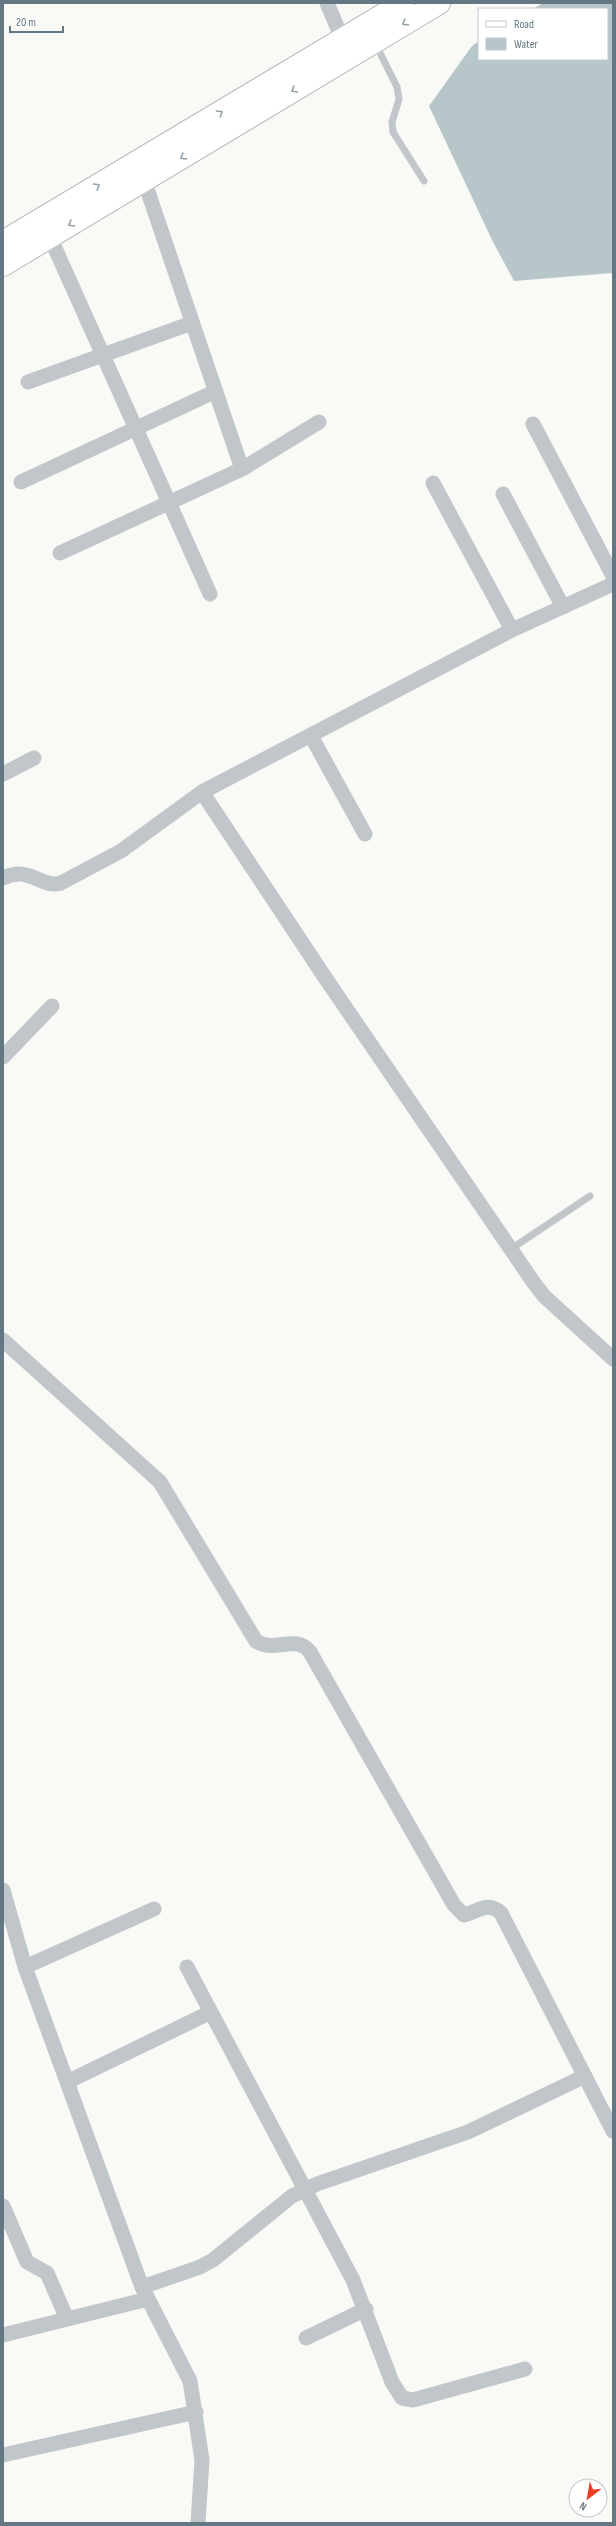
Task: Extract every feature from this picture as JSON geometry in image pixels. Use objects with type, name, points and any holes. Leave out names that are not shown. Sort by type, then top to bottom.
[{"type":"main road","points":[[370,33],[403,3]]},
{"type":"main road","points":[[3,265],[144,180],[370,33],[439,3]]},
{"type":"main road","points":[[3,242],[346,48]]},
{"type":"street","points":[[327,3],[346,48]]},
{"type":"street","points":[[144,180],[242,469]]},
{"type":"street","points":[[50,237],[210,594]]},
{"type":"street","points":[[28,382],[192,322]]},
{"type":"street","points":[[21,482],[135,427],[216,391]]},
{"type":"street","points":[[60,553],[168,501],[242,469],[319,422]]},
{"type":"street","points":[[533,424],[613,576]]},
{"type":"street","points":[[433,483],[512,630]]},
{"type":"street","points":[[503,494],[563,607]]},
{"type":"street","points":[[3,878],[19,872],[52,883],[61,883],[121,850],[202,792],[512,630],[613,584]]},
{"type":"street","points":[[311,736],[365,834]]},
{"type":"street","points":[[3,774],[34,758]]},
{"type":"street","points":[[202,792],[326,979],[544,1296],[613,1359]]},
{"type":"street","points":[[3,1057],[52,1006]]},
{"type":"street","points":[[3,1340],[160,1482],[256,1641],[264,1646],[273,1647],[295,1642],[304,1645],[310,1652],[454,1905],[464,1915],[486,1906],[494,1907],[501,1913],[613,2131]]},
{"type":"street","points":[[3,1890],[25,1967],[145,2293],[190,2381],[196,2412],[202,2460],[198,2523]]},
{"type":"street","points":[[25,1967],[154,1909]]},
{"type":"street","points":[[187,1966],[304,2190],[353,2280],[366,2309],[392,2382],[402,2398],[413,2400],[525,2369]]},
{"type":"street","points":[[67,2082],[211,2012]]},
{"type":"street","points":[[3,2335],[67,2319],[145,2293],[213,2260],[292,2196],[304,2190],[468,2132],[585,2076]]},
{"type":"street","points":[[3,2206],[27,2262],[47,2273],[67,2319]]},
{"type":"street","points":[[306,2338],[366,2309]]},
{"type":"street","points":[[3,2454],[196,2412]]},
{"type":"lane","points":[[370,33],[397,87],[399,99],[392,122],[393,132],[424,181]]},
{"type":"lane","points":[[511,1249],[590,1196]]},
{"type":"water","points":[[543,3],[613,3],[613,273],[514,281],[493,242],[429,106],[472,46],[478,42],[478,60],[608,60],[608,8],[535,8]]}]
